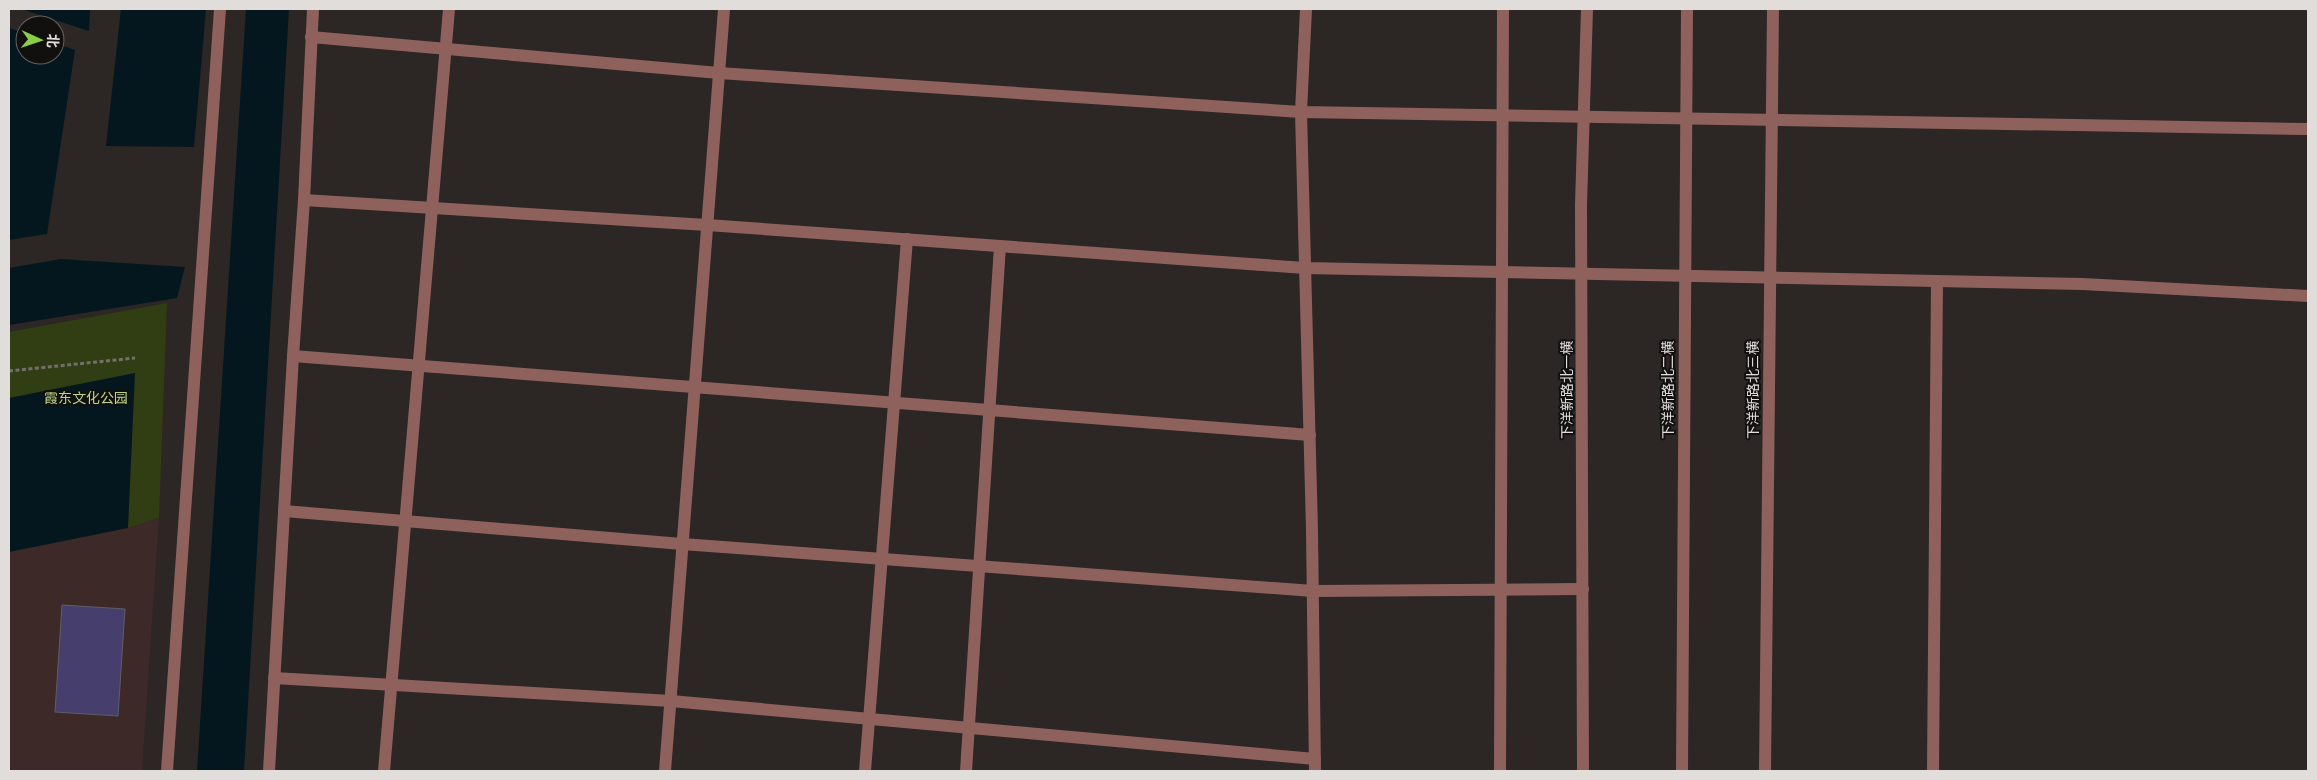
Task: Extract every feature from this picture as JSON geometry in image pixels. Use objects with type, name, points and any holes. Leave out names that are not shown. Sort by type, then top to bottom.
[{"type":"street","points":[[167,771],[220,9]]},
{"type":"street","points":[[269,771],[304,200],[313,9]]},
{"type":"street","points":[[384,771],[449,9]]},
{"type":"street","points":[[665,771],[724,9]]},
{"type":"street","points":[[274,678],[671,701],[1315,765],[1310,435],[1300,112],[1306,9]]},
{"type":"street","points":[[1500,771],[1503,9]]},
{"type":"street","name":"下洋新路北一横","points":[[1583,771],[1581,274],[1587,9]]},
{"type":"street","name":"下洋新路北二横","points":[[1682,771],[1687,9]]},
{"type":"street","name":"下洋新路北三横","points":[[1765,771],[1773,9]]},
{"type":"street","points":[[311,37],[719,73],[1300,112],[1685,120],[2308,129]]},
{"type":"street","points":[[304,200],[708,225],[1305,268],[2083,284],[2308,296]]},
{"type":"street","points":[[866,771],[907,239]]},
{"type":"street","points":[[966,771],[1000,246]]},
{"type":"street","points":[[1933,771],[1937,281]]},
{"type":"street","points":[[293,356],[1310,435]]},
{"type":"street","points":[[284,511],[682,544],[1313,591],[1583,589]]},
{"type":"path","points":[[9,371],[135,358]]},
{"type":"shaded area","points":[[159,518],[142,771],[9,771],[9,552],[128,528]]},
{"type":"green space","name":"霞东文化公园","points":[[167,303],[159,518],[128,528],[9,552],[9,332]]},
{"type":"water","points":[[21,9],[90,9],[89,31],[65,23],[65,15],[40,15]]},
{"type":"water","points":[[121,9],[206,9],[194,147],[106,146]]},
{"type":"water","points":[[246,9],[289,9],[244,771],[197,771]]},
{"type":"water","points":[[9,28],[15,30],[15,65],[65,65],[65,46],[75,50],[47,234],[9,240]]},
{"type":"water","points":[[61,259],[185,267],[177,298],[9,325],[9,268]]},
{"type":"water","points":[[135,373],[128,528],[9,552],[9,398]]},
{"type":"building","points":[[62,605],[125,609],[118,716],[55,712]]}]
